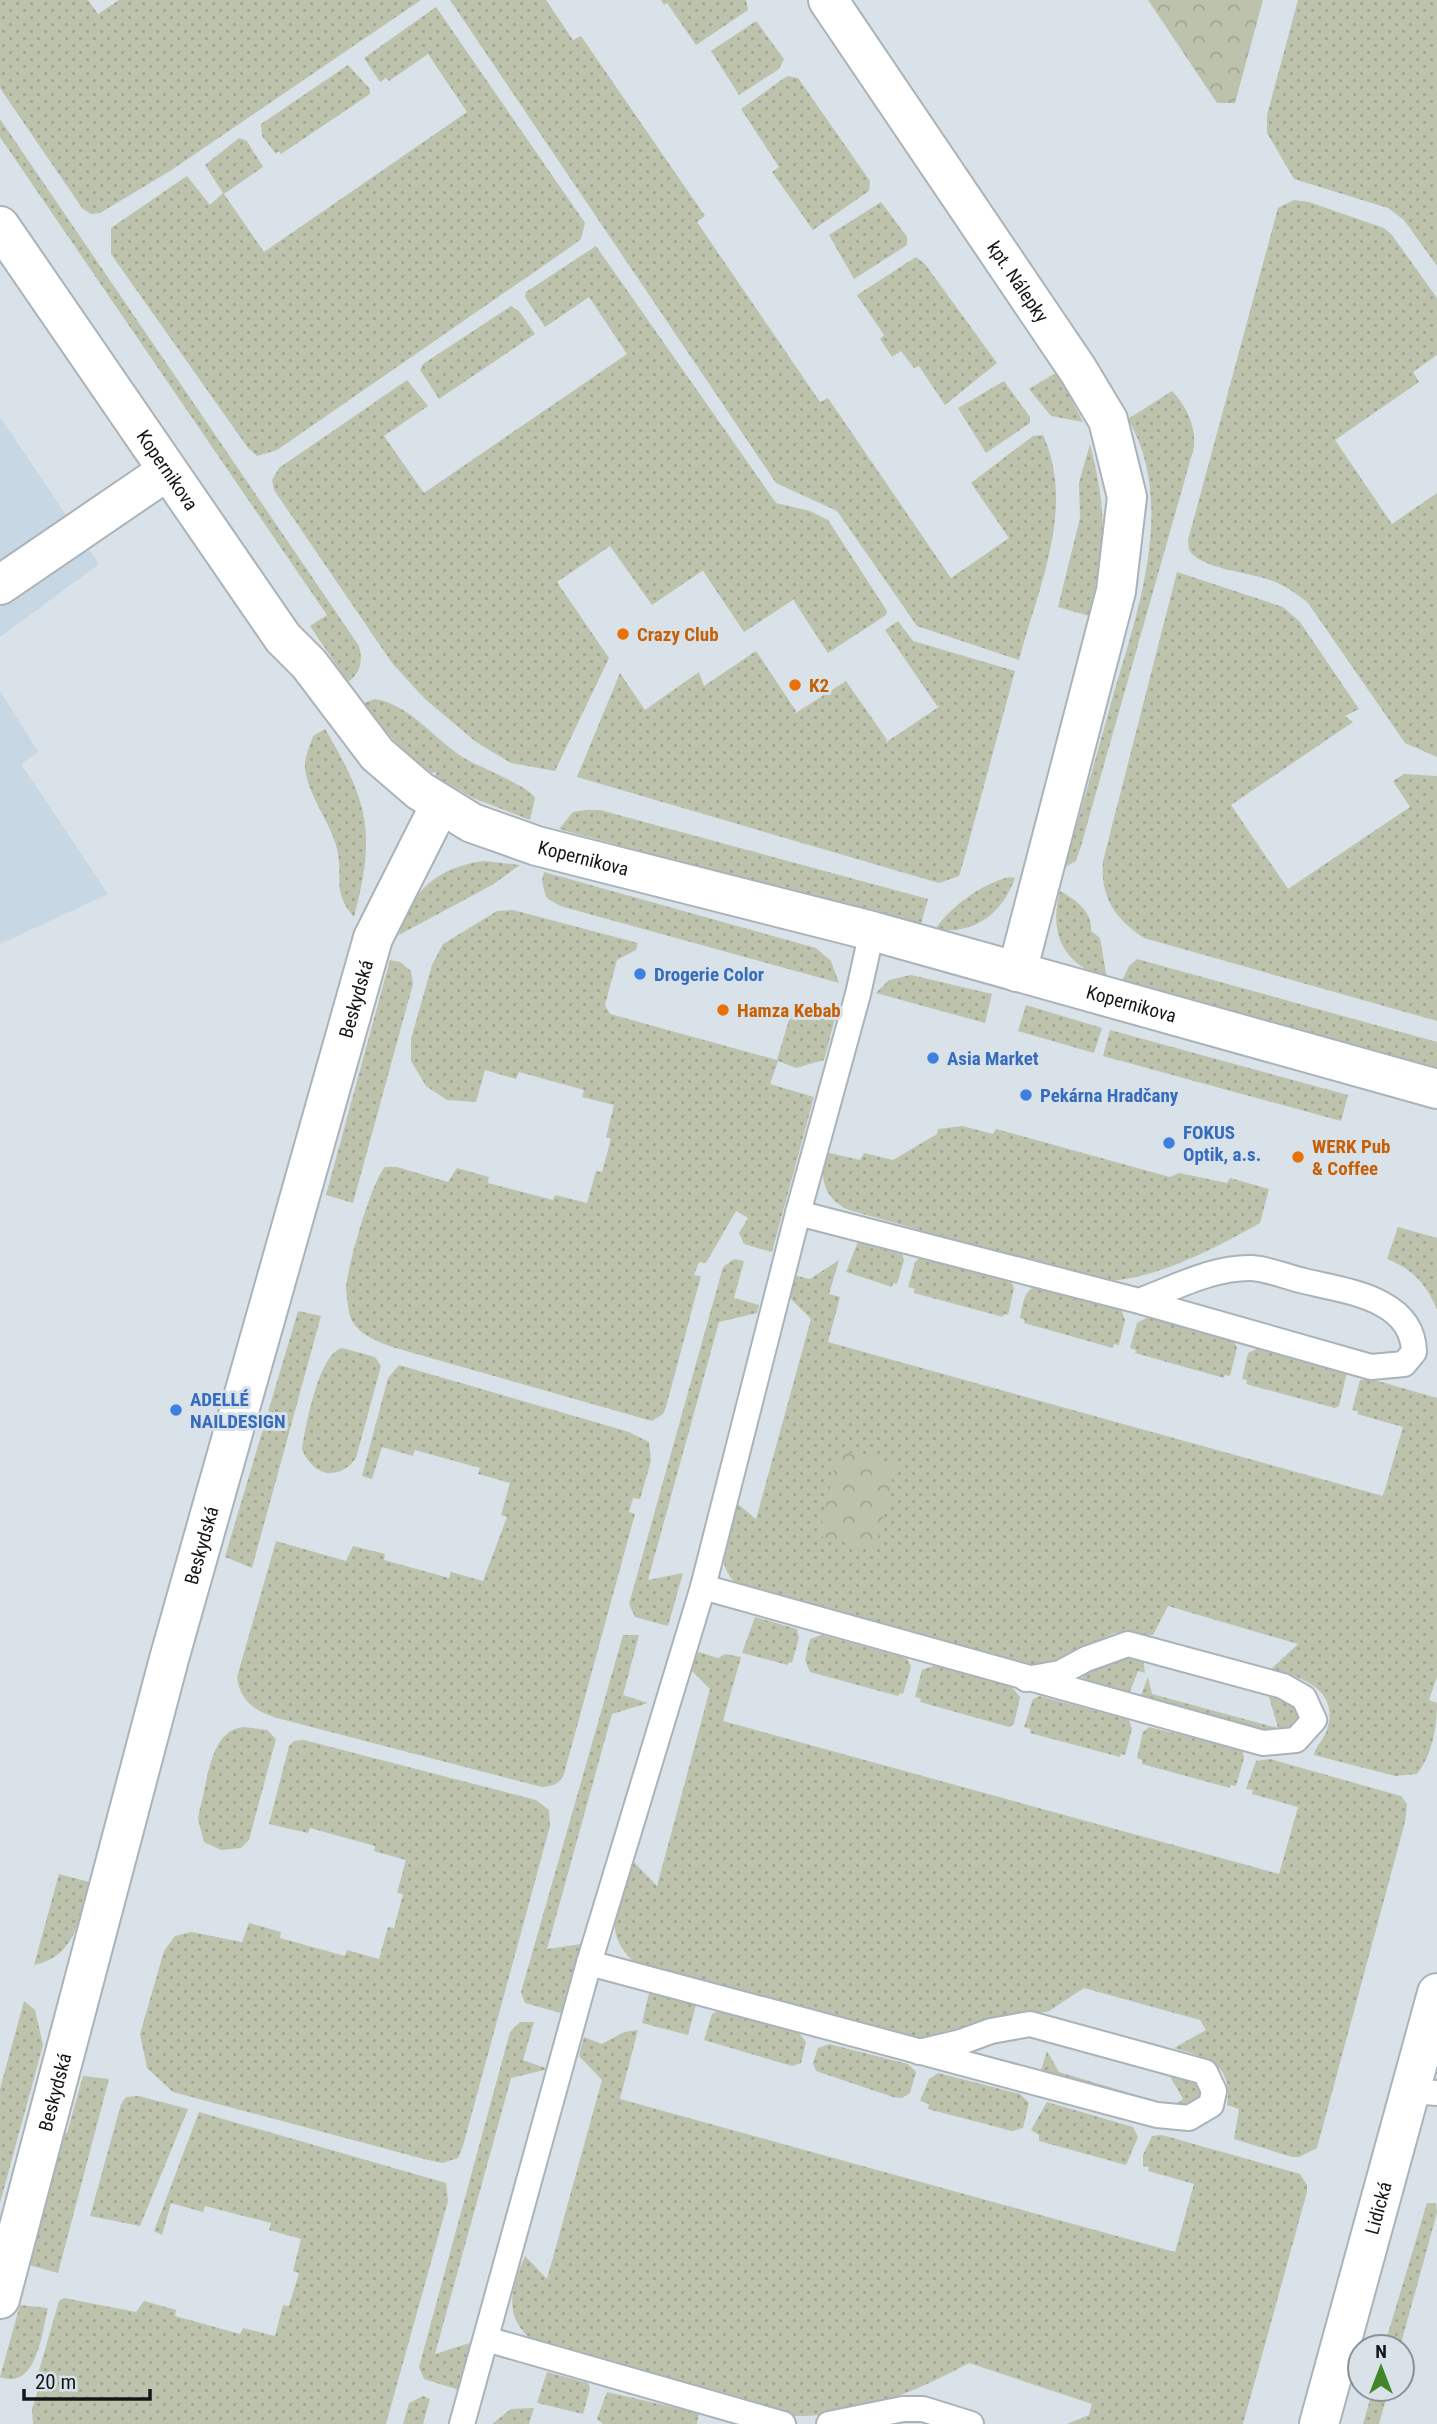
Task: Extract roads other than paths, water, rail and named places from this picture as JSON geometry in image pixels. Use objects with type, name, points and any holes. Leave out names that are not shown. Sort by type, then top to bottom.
[{"type":"street","name":"kpt. Nálepky","points":[[828,0],[1078,370],[1108,420],[1127,497],[1116,591],[1017,972]]},
{"type":"street","name":"Kopernikova","points":[[0,226],[283,638],[309,664],[377,754],[440,805],[472,823],[537,846],[872,931],[1437,1089]]},
{"type":"street","points":[[0,585],[167,471]]},
{"type":"street","name":"Beskydská","points":[[0,2299],[169,1659],[373,938],[440,805]]},
{"type":"street","name":"Lidická","points":[[1319,2424],[1423,2092],[1437,1993]]},
{"type":"lane","points":[[462,2424],[589,1963],[703,1587],[872,931]]},
{"type":"lane","points":[[798,1213],[1139,1301],[1371,1367],[1405,1364],[1414,1352],[1413,1334],[1400,1317],[1371,1297],[1252,1268],[1208,1274],[1139,1301]]},
{"type":"lane","points":[[703,1587],[1026,1679],[1263,1743],[1296,1740],[1314,1720],[1304,1698],[1283,1686],[1128,1644],[1060,1673],[1026,1679]]},
{"type":"lane","points":[[589,1963],[919,2052],[1157,2115],[1189,2118],[1211,2105],[1214,2091],[1205,2072],[1030,2024],[991,2031],[961,2042],[919,2052]]},
{"type":"lane","points":[[486,2339],[783,2424]]},
{"type":"lane","points":[[829,2424],[881,2412],[923,2409],[971,2424]]},
{"type":"place","name":"Crazy Club","points":[[623,634]]},
{"type":"place","name":"K2","points":[[795,685]]},
{"type":"place","name":"Drogerie Color","points":[[640,974]]},
{"type":"place","name":"Hamza Kebab","points":[[723,1010]]},
{"type":"place","name":"Asia Market","points":[[933,1058]]},
{"type":"place","name":"Pekárna Hradčany","points":[[1026,1095]]},
{"type":"place","name":"FOKUS Optik, a.s.","points":[[1169,1143]]},
{"type":"place","name":"WERK Pub & Coffee","points":[[1298,1157]]},
{"type":"place","name":"ADELLÉ NAILDESIGN","points":[[176,1410]]}]
